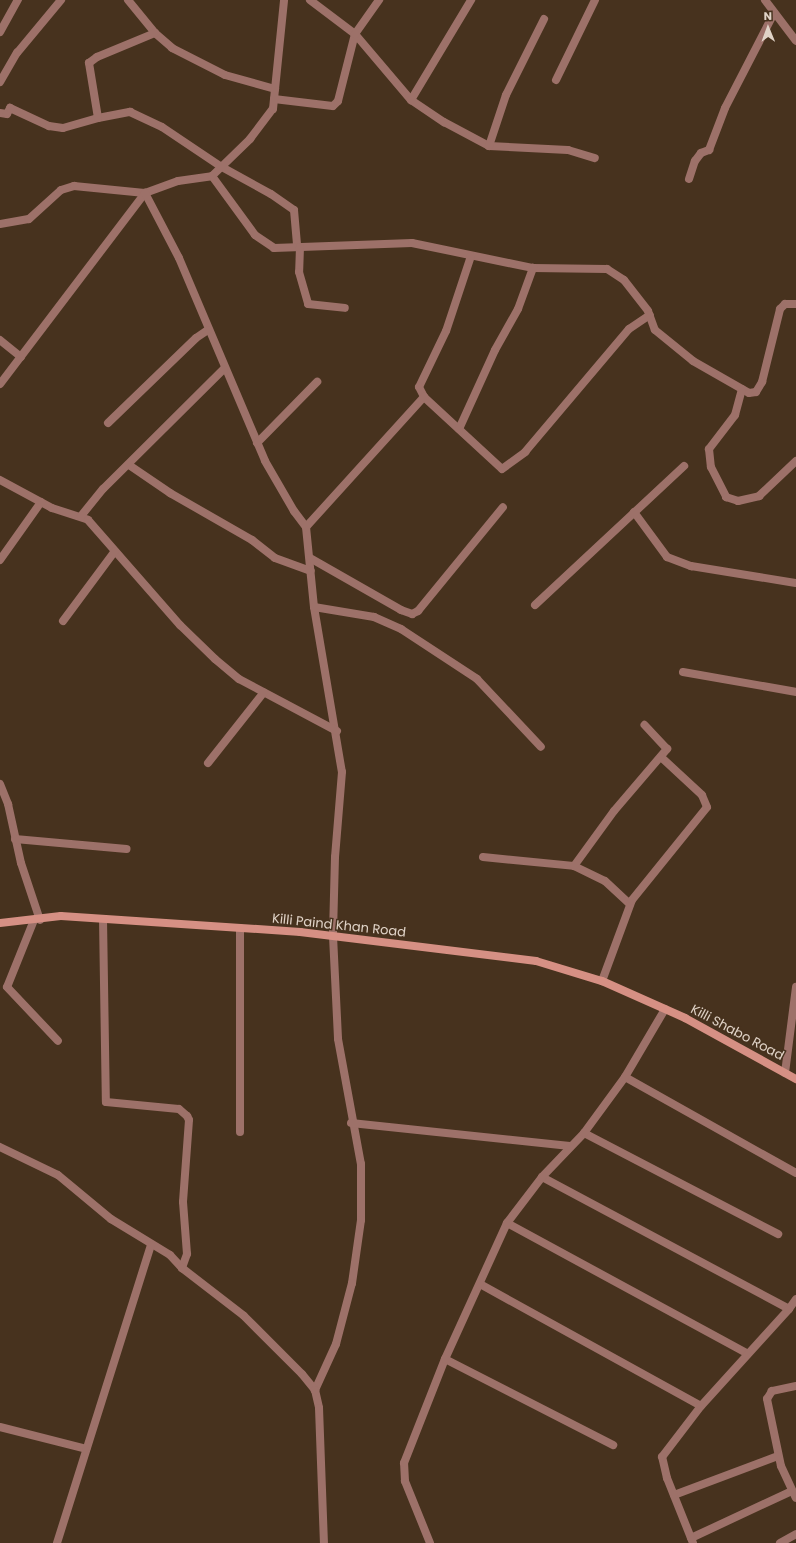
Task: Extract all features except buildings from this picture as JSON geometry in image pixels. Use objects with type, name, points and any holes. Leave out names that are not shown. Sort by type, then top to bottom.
[{"type":"street","points":[[0,32],[18,0]]},
{"type":"street","points":[[0,82],[17,53],[61,0]]},
{"type":"street","points":[[128,0],[155,33],[172,48],[225,75],[275,89]]},
{"type":"street","points":[[0,224],[29,219],[61,190],[74,186],[145,193],[178,181],[212,176],[220,166],[250,139],[273,109],[284,0]]},
{"type":"street","points":[[310,0],[355,34],[411,100],[444,122],[489,146],[568,150],[595,158]]},
{"type":"street","points":[[274,99],[333,106],[338,101],[355,34],[379,0]]},
{"type":"street","points":[[411,100],[470,0]]},
{"type":"street","points":[[556,80],[595,0]]},
{"type":"street","points":[[765,0],[796,41]]},
{"type":"street","points":[[689,178],[695,161],[701,153],[709,150],[725,108],[774,13]]},
{"type":"street","points":[[489,146],[506,95],[544,19]]},
{"type":"street","points":[[98,118],[89,63],[96,57],[155,33]]},
{"type":"street","points":[[0,113],[7,114],[10,108],[50,126],[63,128],[98,118],[130,112],[162,127],[220,166],[271,194],[294,210],[299,247],[299,272],[308,304],[345,308]]},
{"type":"street","points":[[212,176],[235,211],[255,235],[274,248],[412,243],[533,268],[606,269],[624,280],[650,315],[655,330],[693,361],[748,393],[756,392],[762,382],[780,308],[786,304],[796,304]]},
{"type":"street","points":[[145,193],[179,258],[224,369],[257,443],[294,511],[306,527],[314,608],[337,731],[342,772],[335,857],[333,936],[338,1039],[352,1123],[361,1164],[361,1220],[357,1255],[345,1317],[336,1344],[315,1390]]},
{"type":"street","points":[[0,384],[145,193]]},
{"type":"street","points":[[471,256],[446,331],[419,387],[424,397],[502,469],[525,452],[629,329],[650,315]]},
{"type":"street","points":[[459,429],[495,350],[518,309],[533,268]]},
{"type":"street","points":[[108,423],[196,338],[208,330]]},
{"type":"street","points":[[0,340],[21,357]]},
{"type":"street","points":[[80,516],[103,489],[129,465],[224,369]]},
{"type":"street","points":[[257,443],[317,382]]},
{"type":"street","points":[[742,389],[735,415],[709,450],[711,467],[726,497],[738,501],[759,496],[796,461]]},
{"type":"street","points":[[306,527],[424,397]]},
{"type":"street","points":[[129,465],[252,540],[275,558],[311,571]]},
{"type":"street","points":[[535,604],[684,466]]},
{"type":"street","points":[[0,480],[67,515],[80,516],[88,520],[115,551],[150,587],[180,625],[215,659],[239,679],[337,731]]},
{"type":"street","points":[[0,560],[41,502]]},
{"type":"street","points":[[310,558],[400,610],[412,614],[418,611],[503,507]]},
{"type":"street","points":[[634,512],[667,557],[691,566],[796,583]]},
{"type":"street","points":[[63,621],[115,551]]},
{"type":"street","points":[[314,608],[374,617],[401,630],[477,679],[541,747]]},
{"type":"street","points":[[683,672],[796,692]]},
{"type":"street","points":[[208,763],[264,692]]},
{"type":"street","points":[[574,866],[614,811],[667,749],[645,725]]},
{"type":"street","points":[[602,981],[630,904],[708,807],[702,795],[661,756]]},
{"type":"street","points":[[0,784],[8,804],[15,839],[37,920],[7,987],[58,1041]]},
{"type":"street","points":[[15,839],[127,849]]},
{"type":"street","points":[[483,857],[574,866],[605,881],[630,904]]},
{"type":"street","name":"Killi Paind Khan Road","points":[[0,923],[37,920],[61,916],[240,928],[333,936],[536,961],[602,981],[665,1009]]},
{"type":"street","points":[[103,919],[106,1102],[179,1109],[188,1116],[183,1202],[187,1254],[182,1268]]},
{"type":"street","points":[[240,928],[240,1132]]},
{"type":"street","points":[[785,1073],[796,987]]},
{"type":"street","points":[[430,1543],[405,1481],[404,1463],[445,1359],[507,1223],[542,1177],[584,1133],[625,1077],[665,1009]]},
{"type":"street","name":"Killi Shabo Road","points":[[665,1009],[796,1079]]},
{"type":"street","points":[[625,1077],[796,1173]]},
{"type":"street","points":[[352,1123],[570,1146]]},
{"type":"street","points":[[584,1133],[778,1234]]},
{"type":"street","points":[[0,1147],[58,1175],[110,1219],[151,1245],[170,1255],[182,1268],[244,1316],[302,1374],[315,1390],[322,1441],[324,1543]]},
{"type":"street","points":[[542,1177],[789,1308]]},
{"type":"street","points":[[507,1223],[748,1354]]},
{"type":"street","points":[[57,1543],[151,1245]]},
{"type":"street","points":[[480,1284],[701,1406]]},
{"type":"street","points":[[796,1299],[701,1406],[662,1458],[662,1463],[692,1540],[794,1495],[778,1456],[768,1394],[772,1390],[796,1386]]},
{"type":"street","points":[[445,1359],[613,1445]]},
{"type":"street","points":[[0,1427],[86,1449]]},
{"type":"street","points":[[674,1495],[778,1456]]},
{"type":"street","points":[[780,1543],[796,1534]]}]
